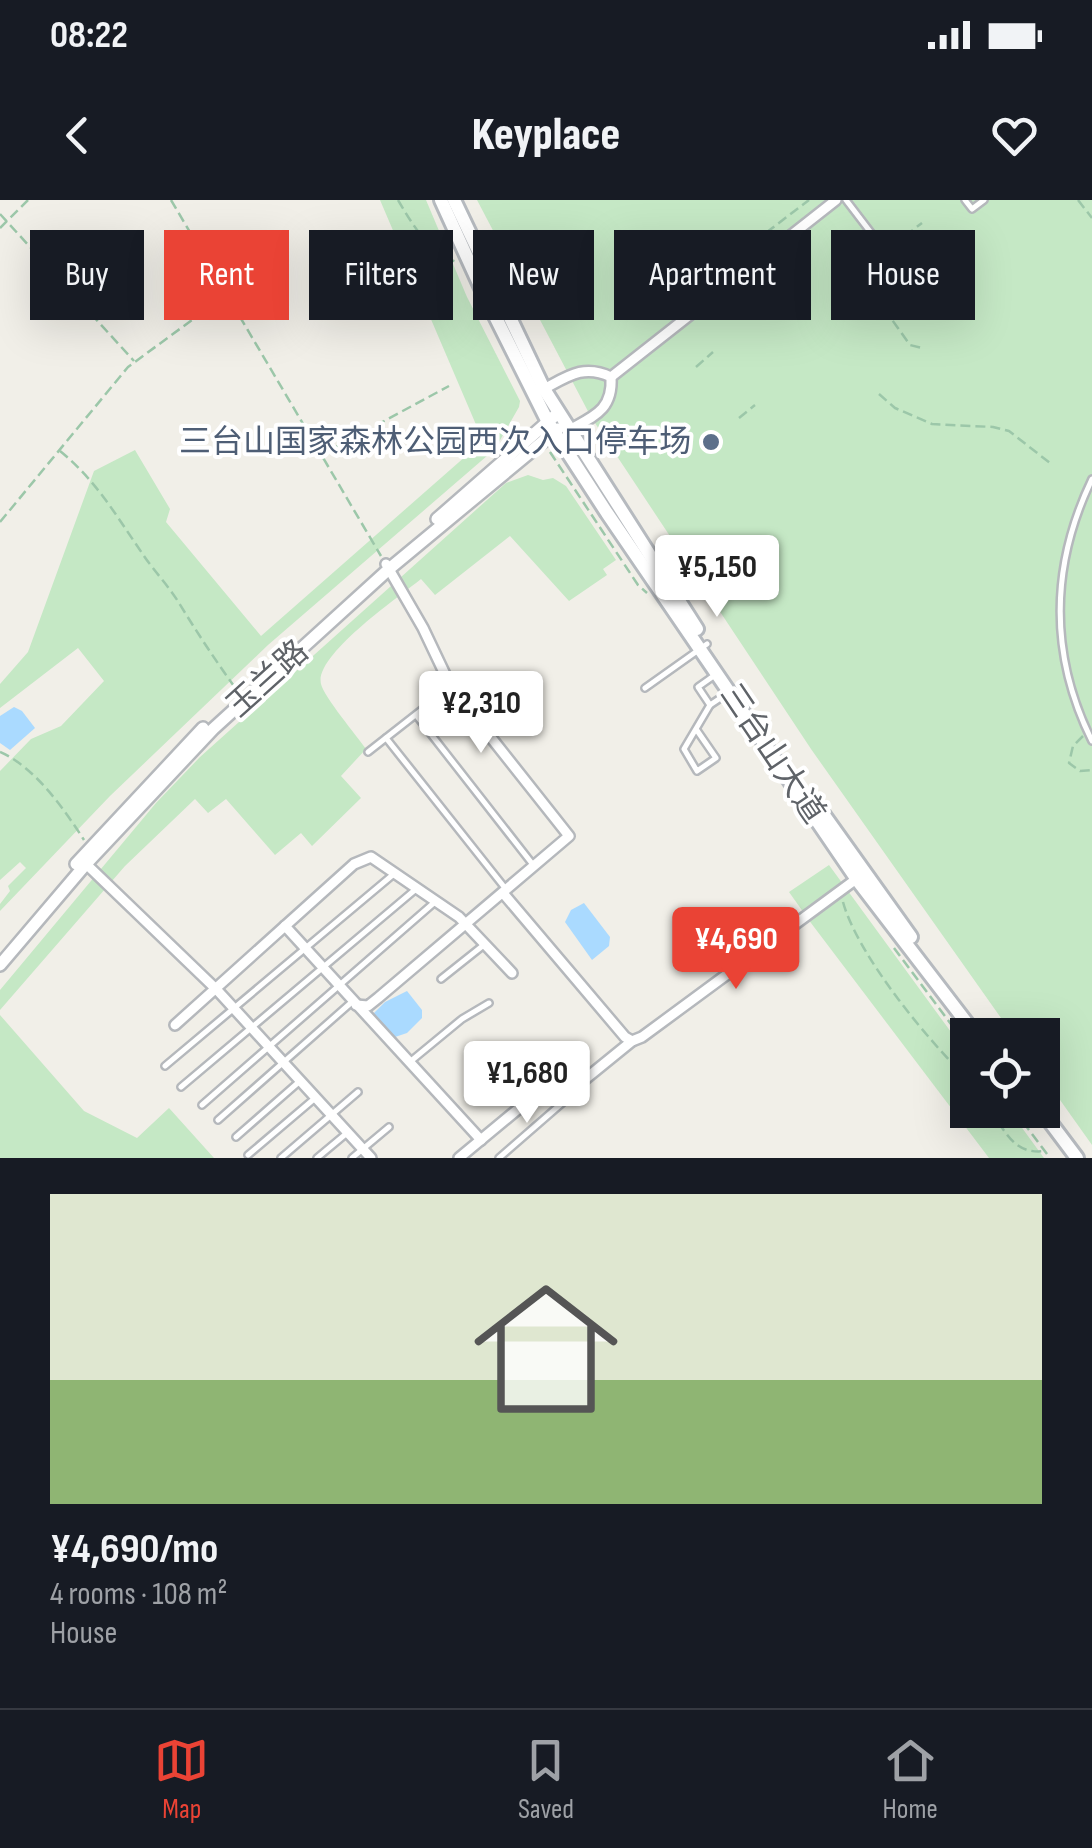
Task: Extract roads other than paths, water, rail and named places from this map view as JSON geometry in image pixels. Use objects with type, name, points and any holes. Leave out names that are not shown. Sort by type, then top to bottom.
[{"type":"main road","name":"三台山大道","points":[[440,200],[469,264],[559,424],[856,879],[971,1018]]},
{"type":"main road","name":"三台山大道","points":[[454,200],[559,424]]},
{"type":"main road","name":"三台山大道","points":[[704,646],[718,674],[856,879],[963,1018]]},
{"type":"main road","points":[[1044,1128],[1066,1158]]},
{"type":"main road","points":[[1054,1128],[1076,1158]]},
{"type":"street","name":"玉兰路","points":[[0,953],[173,758],[240,694],[559,424],[598,413],[612,392],[611,377],[836,200]]},
{"type":"street","points":[[544,389],[578,370],[602,372],[611,377]]},
{"type":"street","points":[[355,1003],[368,1006],[569,836],[452,688],[388,566]]},
{"type":"street","name":"玉兰路","points":[[0,965],[86,857],[213,729],[388,566]]},
{"type":"street","points":[[86,857],[216,988],[370,1158]]},
{"type":"street","points":[[175,1025],[364,858],[371,857],[467,924],[512,974]]},
{"type":"street","points":[[584,1080],[856,879]]},
{"type":"street","points":[[505,892],[632,1041]]},
{"type":"street","points":[[285,926],[481,1140]]},
{"type":"street","points":[[460,1158],[571,1065]]},
{"type":"lane","points":[[846,200],[869,230]]},
{"type":"lane","points":[[965,200],[972,209],[984,200]]},
{"type":"lane","points":[[1090,738],[1062,659],[1059,614],[1064,560],[1080,505],[1092,480]]},
{"type":"lane","points":[[646,688],[704,646]]},
{"type":"lane","points":[[710,705],[698,687],[718,674]]},
{"type":"lane","points":[[368,752],[452,688]]},
{"type":"lane","points":[[696,729],[716,758],[698,771],[684,749],[710,705],[730,691]]},
{"type":"lane","points":[[416,715],[534,866]]},
{"type":"lane","points":[[386,738],[505,892]]},
{"type":"lane","points":[[165,1066],[395,873]]},
{"type":"lane","points":[[181,1087],[417,888]]},
{"type":"lane","points":[[202,1105],[436,901]]},
{"type":"lane","points":[[442,979],[485,944]]},
{"type":"lane","points":[[218,1120],[355,1003]]},
{"type":"lane","points":[[409,1063],[462,1019],[488,1004]]},
{"type":"lane","points":[[499,1158],[584,1084],[571,1065]]},
{"type":"lane","points":[[236,1137],[300,1081]]},
{"type":"lane","points":[[281,1158],[358,1092]]},
{"type":"lane","points":[[248,1155],[315,1098]]},
{"type":"lane","points":[[352,1158],[389,1127]]},
{"type":"lane","points":[[317,1158],[347,1132]]},
{"type":"water","points":[[14,707],[35,728],[10,750],[0,743],[0,716]]},
{"type":"water","points":[[584,903],[610,937],[609,946],[592,960],[565,922],[571,910]]},
{"type":"water","points":[[407,991],[422,1010],[422,1018],[407,1033],[392,1038],[373,1014],[385,1002]]},
{"type":"place","name":"三台山国家森林公园西次入口停车场","points":[[711,442]]}]
